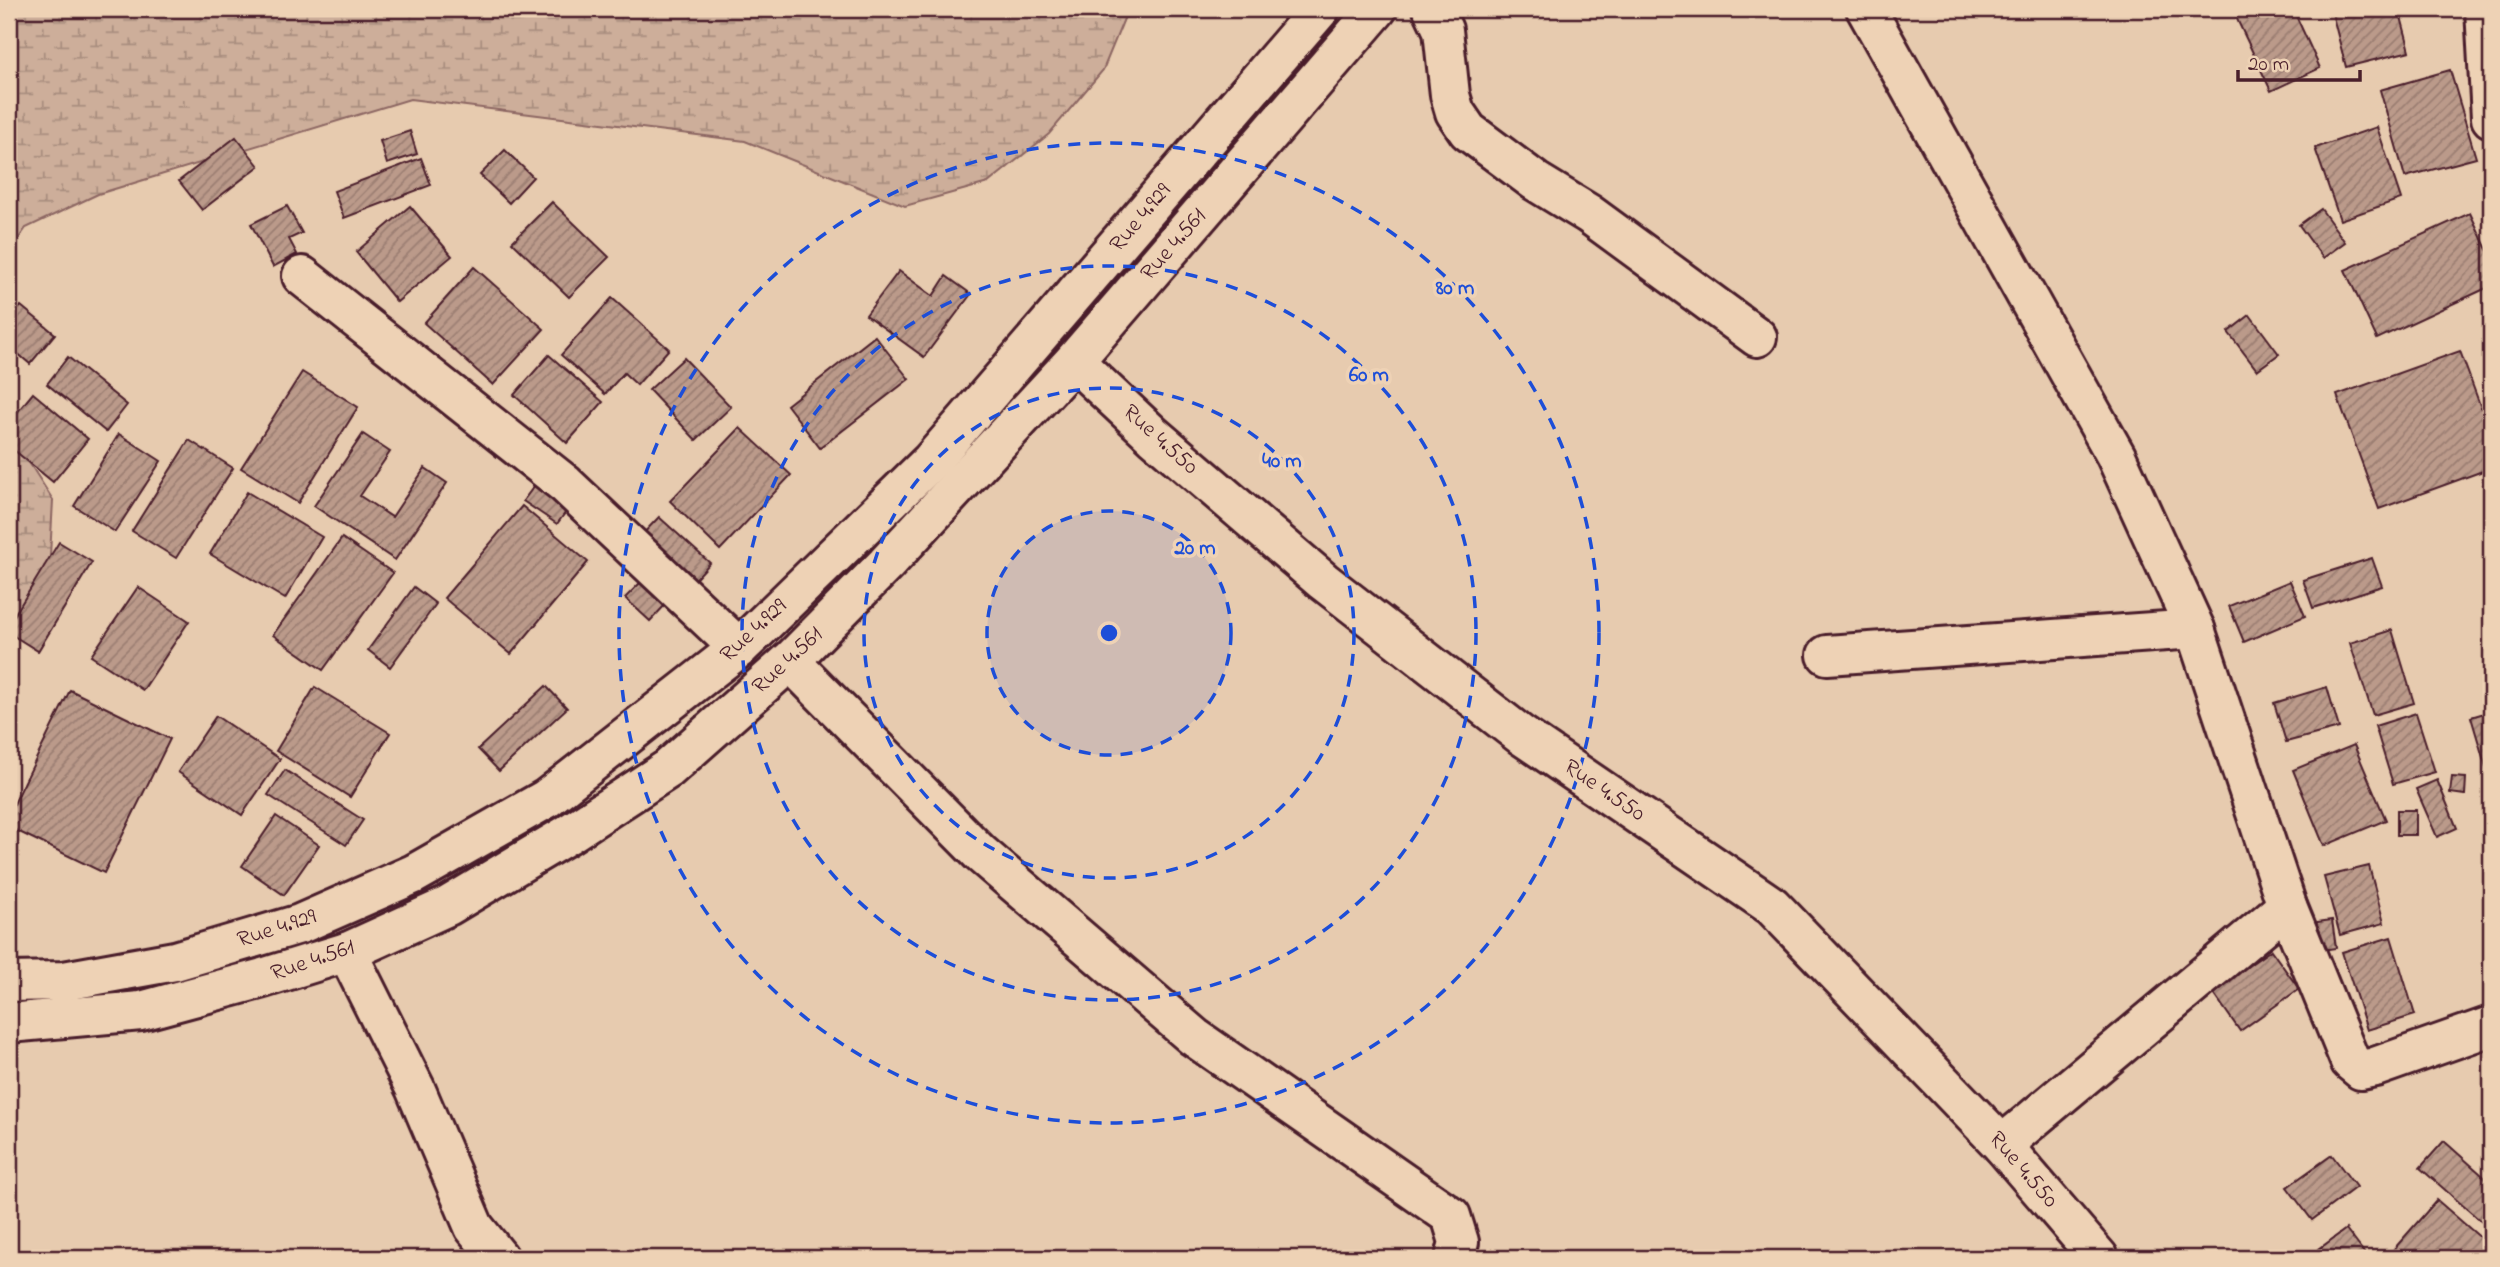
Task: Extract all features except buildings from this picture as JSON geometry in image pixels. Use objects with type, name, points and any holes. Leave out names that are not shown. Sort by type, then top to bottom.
[{"type":"street","name":"Rue 4.929","points":[[9,982],[64,981],[175,961],[300,924],[414,874],[546,799],[739,648],[930,461],[1320,9]]},
{"type":"street","name":"Rue 4.561","points":[[9,1023],[141,1011],[347,952],[448,906],[567,835],[668,769],[790,661],[886,564],[1074,361],[1377,9]]},
{"type":"street","points":[[1433,9],[1443,30],[1450,95],[1455,112],[1468,131],[1535,181],[1589,214],[1758,337]]},
{"type":"street","points":[[1866,9],[2116,456],[2195,629],[2287,906],[2350,1061],[2361,1069],[2375,1067],[2491,1026]]},
{"type":"street","points":[[2485,9],[2491,118]]},
{"type":"street","points":[[302,276],[565,484],[739,648]]},
{"type":"street","name":"Rue 4.550","points":[[1074,361],[1154,436],[1323,581],[1521,735],[1772,906],[2002,1145],[2099,1258]]},
{"type":"street","points":[[1827,655],[2195,629]]},
{"type":"street","points":[[790,661],[981,854],[1194,1037],[1451,1216],[1459,1242],[1455,1258]]},
{"type":"street","points":[[2002,1145],[2287,906]]},
{"type":"street","points":[[347,952],[415,1088],[474,1227],[499,1258]]},
{"type":"green space","points":[[9,9],[1128,9],[1103,70],[1049,134],[988,183],[905,206],[745,141],[410,99],[98,194],[26,228],[9,252]]},
{"type":"green space","points":[[9,431],[53,500],[49,575],[9,619]]}]
